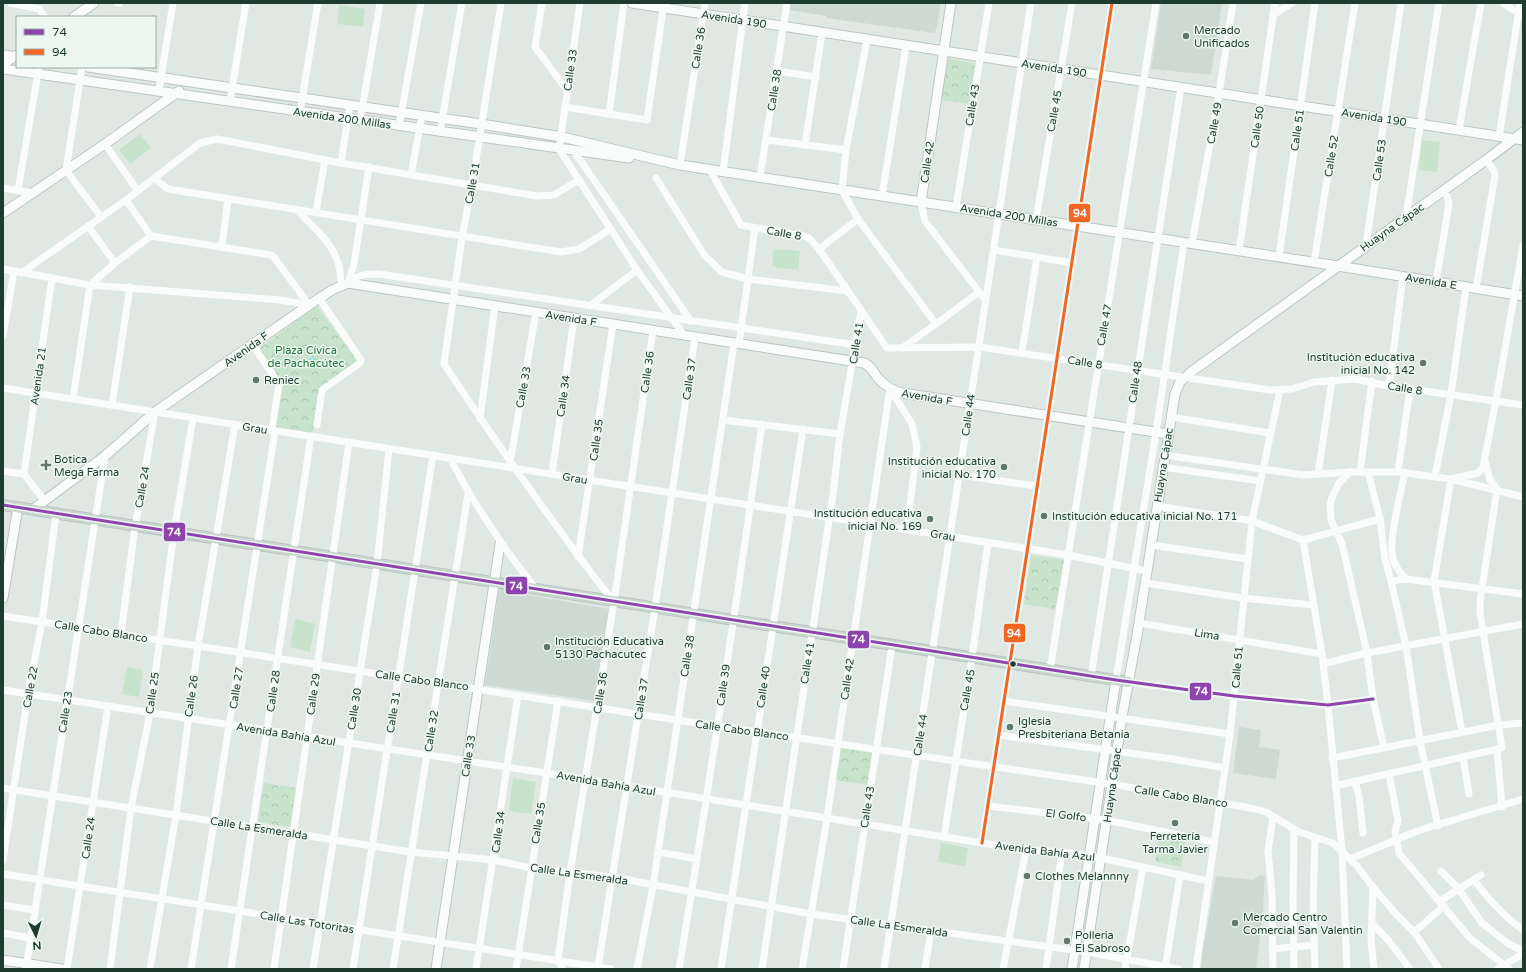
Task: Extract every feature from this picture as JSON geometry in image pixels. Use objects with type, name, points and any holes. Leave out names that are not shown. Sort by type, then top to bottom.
[{"type":"main road","points":[[3,505],[853,640],[1128,682]]},
{"type":"street","points":[[11,3],[39,9],[44,16]]},
{"type":"street","points":[[75,16],[94,3]]},
{"type":"street","points":[[159,90],[173,3]]},
{"type":"street","points":[[230,101],[246,3]]},
{"type":"street","points":[[300,112],[318,3]]},
{"type":"street","points":[[360,121],[380,3]]},
{"type":"street","points":[[399,126],[421,3]]},
{"type":"street","points":[[440,132],[462,3]]},
{"type":"street","name":"Calle 31","points":[[480,419],[444,364],[462,237],[480,137],[501,3]]},
{"type":"street","points":[[542,3],[535,47],[566,89]]},
{"type":"street","name":"Calle 33","points":[[559,149],[562,137],[566,89],[580,3]]},
{"type":"street","points":[[609,114],[624,3]]},
{"type":"street","name":"Avenida 190","points":[[632,3],[664,5],[703,14],[822,33],[1523,140]]},
{"type":"street","name":"Calle 36","points":[[680,165],[705,3]]},
{"type":"street","points":[[723,172],[745,3]]},
{"type":"street","name":"Calle 38","points":[[760,177],[787,3]]},
{"type":"street","name":"Calle 42","points":[[951,3],[921,202],[925,221],[986,301]]},
{"type":"street","name":"Calle 43","points":[[956,207],[989,3]]},
{"type":"street","name":"Calle 44","points":[[884,969],[1031,3]]},
{"type":"street","name":"Calle 45","points":[[1036,220],[1072,3]]},
{"type":"street","points":[[982,843],[1028,549],[1036,486],[1058,358],[1102,76],[1112,3]]},
{"type":"street","name":"Calle 47","points":[[1050,670],[1097,364],[1145,82],[1156,3]]},
{"type":"street","name":"Calle 49","points":[[1164,374],[1188,243],[1219,94],[1233,3]]},
{"type":"street","name":"Calle 50","points":[[1239,251],[1275,3]]},
{"type":"street","points":[[1273,15],[1292,3]]},
{"type":"street","name":"Calle 51","points":[[1279,257],[1315,3]]},
{"type":"street","name":"Calle 52","points":[[1314,262],[1355,3]]},
{"type":"street","name":"Calle 53","points":[[1366,245],[1401,3]]},
{"type":"street","points":[[1406,217],[1439,3]]},
{"type":"street","points":[[1458,130],[1480,3]]},
{"type":"street","points":[[1503,3],[1521,15]]},
{"type":"street","points":[[1499,137],[1521,15],[1520,3]]},
{"type":"street","points":[[565,107],[647,120],[664,5]]},
{"type":"street","points":[[805,145],[822,33]]},
{"type":"street","points":[[867,40],[846,150],[842,190],[858,219],[936,324]]},
{"type":"street","points":[[882,196],[906,46]]},
{"type":"street","points":[[3,54],[16,56]]},
{"type":"street","points":[[3,64],[16,56]]},
{"type":"street","points":[[82,68],[66,170],[101,217]]},
{"type":"street","name":"Avenida 200 Millas","points":[[94,68],[161,79],[402,112],[562,137],[680,165]]},
{"type":"street","name":"Avenida 200 Millas","points":[[3,69],[38,70],[80,80],[177,92],[360,121],[680,165],[1338,266]]},
{"type":"street","points":[[18,190],[38,70]]},
{"type":"street","points":[[777,71],[816,77]]},
{"type":"street","points":[[3,213],[105,144],[190,83]]},
{"type":"street","name":"Calle 48","points":[[1091,676],[1181,87]]},
{"type":"street","points":[[341,163],[350,105]]},
{"type":"street","points":[[411,175],[422,115]]},
{"type":"street","name":"Huayna Cápac","points":[[1084,969],[1116,751],[1146,583],[1162,467],[1175,394],[1180,382],[1184,377],[1523,132]]},
{"type":"street","points":[[3,336],[17,272],[126,200],[200,143],[209,140],[217,139],[341,163],[547,197],[554,195],[579,180]]},
{"type":"street","points":[[766,140],[846,150]]},
{"type":"street","points":[[105,144],[138,191]]},
{"type":"street","points":[[559,149],[637,270],[684,335]]},
{"type":"street","points":[[574,151],[691,321]]},
{"type":"street","points":[[316,212],[325,160]]},
{"type":"street","points":[[1435,476],[1471,288],[1495,176],[1493,169],[1486,160]]},
{"type":"street","points":[[345,284],[354,264],[369,167]]},
{"type":"street","name":"Calle 8","points":[[710,170],[717,185],[741,225],[809,238],[819,249],[860,311],[888,348],[979,347],[1280,390],[1332,380],[1354,379],[1372,381],[1389,386],[1523,405]]},
{"type":"street","points":[[154,178],[168,188],[228,199],[561,252],[579,249],[610,229]]},
{"type":"street","points":[[656,178],[712,263],[722,272],[748,279],[847,291]]},
{"type":"street","points":[[3,188],[33,193]]},
{"type":"street","points":[[1436,282],[1449,204],[1447,196],[1442,192]]},
{"type":"street","points":[[222,246],[228,199]]},
{"type":"street","points":[[126,200],[151,236]]},
{"type":"street","points":[[296,209],[332,247],[341,267],[345,284]]},
{"type":"street","points":[[819,249],[858,219]]},
{"type":"street","points":[[88,226],[115,262]]},
{"type":"street","name":"Calle 38","points":[[637,969],[653,886],[723,420],[737,343],[742,329],[755,228]]},
{"type":"street","points":[[73,399],[90,285],[115,262],[151,236],[267,253],[274,256],[309,305]]},
{"type":"street","points":[[1451,479],[1478,473],[1485,461],[1496,400],[1519,296],[1523,246]]},
{"type":"street","points":[[994,250],[1037,258],[1073,262]]},
{"type":"street","points":[[1022,352],[1037,258]]},
{"type":"street","name":"Avenida E","points":[[1338,266],[1519,296]]},
{"type":"street","points":[[3,269],[90,285],[280,300],[309,305]]},
{"type":"street","points":[[591,305],[637,270]]},
{"type":"street","points":[[345,284],[356,276],[367,274],[455,285],[856,345]]},
{"type":"street","points":[[1389,386],[1403,276]]},
{"type":"street","name":"Avenida 21","points":[[24,474],[52,278]]},
{"type":"street","name":"Avenida F","points":[[32,510],[105,456],[155,412],[319,298],[345,284],[495,305],[853,362],[869,365],[881,382],[902,393],[969,405],[1168,434]]},
{"type":"street","points":[[112,405],[130,287]]},
{"type":"street","points":[[902,348],[979,292]]},
{"type":"street","points":[[317,425],[322,390],[360,363],[361,360],[319,298]]},
{"type":"street","points":[[495,305],[480,419],[578,557],[614,602]]},
{"type":"street","name":"Calle 41","points":[[762,969],[795,737],[830,518],[840,434],[856,345],[860,311]]},
{"type":"street","name":"Calle 33","points":[[513,466],[536,312]]},
{"type":"street","name":"Calle 34","points":[[552,474],[574,318]]},
{"type":"street","name":"Calle 35","points":[[578,557],[613,324]]},
{"type":"street","name":"Calle 36","points":[[558,960],[570,873],[614,602],[653,330]]},
{"type":"street","name":"Calle 37","points":[[598,967],[655,608],[695,336]]},
{"type":"street","name":"Calle 27","points":[[191,969],[258,545],[280,384],[252,344]]},
{"type":"street","name":"Huayna Cápac","points":[[1072,969],[1164,374]]},
{"type":"street","points":[[1318,474],[1332,380]]},
{"type":"street","points":[[1360,472],[1372,381]]},
{"type":"street","name":"Grau","points":[[3,388],[450,458],[513,466],[552,474],[790,513],[1068,555],[1147,571]]},
{"type":"street","points":[[890,388],[912,424],[917,447],[906,530]]},
{"type":"street","name":"Calle 42","points":[[802,969],[827,818],[890,388]]},
{"type":"street","points":[[1406,579],[1395,566],[1392,556],[1392,542],[1410,389]]},
{"type":"street","name":"Calle 51","points":[[1196,969],[1230,734],[1252,521],[1280,390]]},
{"type":"street","name":"Calle 24","points":[[121,634],[135,526],[155,412]]},
{"type":"street","points":[[1171,417],[1270,433]]},
{"type":"street","name":"Calle 25","points":[[110,969],[131,808],[150,713],[174,532],[193,418]]},
{"type":"street","points":[[723,420],[840,434]]},
{"type":"street","name":"Calle 26","points":[[150,969],[176,815],[198,646],[235,424]]},
{"type":"street","name":"Calle 39","points":[[679,969],[718,726],[724,672],[734,620],[762,424]]},
{"type":"street","name":"Calle 40","points":[[721,969],[803,429]]},
{"type":"street","name":"Calle 28","points":[[231,969],[254,827],[311,436]]},
{"type":"street","name":"Calle 29","points":[[274,969],[349,442]]},
{"type":"street","name":"Calle 30","points":[[313,969],[377,564],[389,448]]},
{"type":"street","name":"Calle 31","points":[[353,969],[433,455]]},
{"type":"street","points":[[1164,455],[1304,475],[1350,472],[1401,472],[1451,479],[1498,489],[1523,497]]},
{"type":"street","name":"Calle 23","points":[[26,966],[105,456]]},
{"type":"street","points":[[450,458],[468,494],[500,544],[536,589]]},
{"type":"street","points":[[1485,461],[1490,480],[1498,489]]},
{"type":"street","points":[[1162,467],[1260,481]]},
{"type":"street","points":[[3,471],[24,474],[44,500]]},
{"type":"street","points":[[1350,472],[1339,483],[1330,503],[1331,520],[1342,544],[1367,653],[1373,698],[1384,748]]},
{"type":"street","points":[[1368,472],[1380,519],[1386,559],[1406,646],[1420,741],[1438,826]]},
{"type":"street","points":[[960,475],[1036,486]]},
{"type":"street","points":[[1451,479],[1434,581],[1462,732]]},
{"type":"street","points":[[1335,786],[1502,748],[1480,614],[1482,588],[1498,489]]},
{"type":"street","name":"Calle 32","points":[[393,969],[468,494]]},
{"type":"street","points":[[1157,506],[1252,521],[1303,540],[1380,519]]},
{"type":"street","points":[[3,598],[18,508]]},
{"type":"street","name":"Calle 22","points":[[3,860],[15,790],[28,694],[42,622],[56,514]]},
{"type":"street","points":[[1303,540],[1322,654],[1328,705],[1342,850],[1347,969]]},
{"type":"street","name":"Calle 45","points":[[944,837],[972,658],[988,542]]},
{"type":"street","name":"Calle 33","points":[[436,969],[467,762],[480,688],[500,544]]},
{"type":"street","points":[[1151,545],[1247,559]]},
{"type":"street","points":[[1391,581],[1406,579],[1434,581],[1523,594]]},
{"type":"street","points":[[1146,583],[1243,598],[1314,605]]},
{"type":"street","name":"Calle Cabo Blanco","points":[[3,616],[480,688],[677,720],[994,768],[1111,784],[1256,809],[1266,812],[1294,830],[1333,844],[1342,850],[1395,913],[1414,932],[1439,969]]},
{"type":"street","name":"Lima","points":[[1139,623],[1322,654]]},
{"type":"street","points":[[1323,664],[1367,653],[1523,624]]},
{"type":"street","name":"Calle 43","points":[[843,969],[852,920],[864,824],[892,646]]},
{"type":"street","points":[[1128,682],[1234,696],[1328,705],[1373,698]]},
{"type":"street","name":"Avenida Bahía Azul","points":[[3,690],[387,750],[546,773],[667,794],[1026,850],[1062,852],[1089,856],[1208,881]]},
{"type":"street","name":"Calle 34","points":[[476,969],[494,860],[518,695]]},
{"type":"street","name":"Calle 35","points":[[516,969],[558,701]]},
{"type":"street","points":[[1004,701],[1122,717],[1230,734]]},
{"type":"street","name":"Calle 24","points":[[67,969],[81,887],[108,706]]},
{"type":"street","points":[[1332,758],[1498,725],[1523,723]]},
{"type":"street","points":[[999,735],[1105,749],[1225,768]]},
{"type":"street","points":[[1497,749],[1502,807]]},
{"type":"street","points":[[1463,757],[1469,794]]},
{"type":"street","points":[[1389,774],[1398,821],[1395,831],[1398,853],[1469,937],[1501,967],[1509,969]]},
{"type":"street","points":[[1355,781],[1359,796],[1363,833]]},
{"type":"street","name":"Calle La Esmeralda","points":[[3,788],[411,852],[494,860],[531,868],[612,877],[653,886],[812,914],[1087,952],[1165,968],[1178,969]]},
{"type":"street","points":[[1350,858],[1417,831],[1502,807],[1506,803],[1523,800]]},
{"type":"street","name":"El Golfo","points":[[988,806],[1106,820],[1214,842]]},
{"type":"street","points":[[1273,817],[1268,852],[1272,895],[1273,969]]},
{"type":"street","points":[[1294,830],[1294,969]]},
{"type":"street","points":[[1315,838],[1313,906],[1315,969]]},
{"type":"street","points":[[1003,969],[1026,850]]},
{"type":"street","points":[[658,852],[697,859]]},
{"type":"street","points":[[1046,969],[1062,852]]},
{"type":"street","points":[[1125,969],[1143,867]]},
{"type":"street","points":[[1441,871],[1458,888],[1487,927],[1507,943],[1523,952],[1517,959],[1501,967]]},
{"type":"street","name":"Calle Las Totoritas","points":[[3,874],[611,969]]},
{"type":"street","points":[[1165,968],[1180,875]]},
{"type":"street","points":[[1414,932],[1458,888],[1481,875]]},
{"type":"street","points":[[1474,880],[1506,918],[1523,930]]},
{"type":"street","points":[[1373,887],[1371,951],[1374,969]]},
{"type":"street","points":[[3,905],[34,910]]},
{"type":"street","points":[[1372,923],[1389,941],[1410,969]]},
{"type":"street","points":[[925,969],[931,930]]},
{"type":"street","points":[[3,933],[30,938]]},
{"type":"street","points":[[1272,949],[1314,945]]},
{"type":"street","points":[[3,960],[26,966],[62,969]]},
{"type":"street","points":[[558,960],[563,969]]},
{"type":"shaded area","points":[[791,3],[940,3],[937,28],[934,33],[826,18],[826,16],[790,10]]},
{"type":"shaded area","name":"Mercado Unificados","points":[[1161,3],[1222,3],[1211,75],[1151,69]]},
{"type":"shaded area","name":"Institución Educativa 5130 Pachacutec","points":[[499,590],[609,609],[595,701],[485,685]]},
{"type":"shaded area","points":[[1239,727],[1261,730],[1259,747],[1280,750],[1276,779],[1233,773]]},
{"type":"shaded area","name":"Mercado Centro Comercial San Valentin","points":[[1261,875],[1265,876],[1263,911],[1256,969],[1201,969],[1203,943],[1216,876],[1253,880]]},
{"type":"green space","points":[[339,5],[365,9],[363,27],[337,24]]},
{"type":"green space","points":[[948,59],[977,64],[969,104],[941,100]]},
{"type":"green space","points":[[140,134],[151,148],[130,164],[119,150]]},
{"type":"green space","points":[[1422,140],[1440,142],[1437,172],[1419,170]]},
{"type":"green space","points":[[774,249],[800,251],[798,270],[772,267]]},
{"type":"green space","name":"Plaza Cívica de Pachacútec","points":[[317,306],[358,361],[319,390],[312,435],[274,429],[281,383],[257,350]]},
{"type":"green space","points":[[1031,555],[1065,560],[1055,609],[1024,604]]},
{"type":"green space","points":[[295,619],[315,624],[310,652],[290,647]]},
{"type":"green space","points":[[127,667],[143,670],[139,697],[122,694]]},
{"type":"green space","points":[[840,748],[873,753],[868,785],[835,780]]},
{"type":"green space","points":[[513,778],[536,782],[531,814],[509,811]]},
{"type":"green space","points":[[264,783],[296,788],[290,827],[258,822]]},
{"type":"green space","points":[[1159,836],[1185,842],[1181,867],[1155,862]]},
{"type":"green space","points":[[941,843],[968,848],[965,866],[938,862]]},
{"type":"water","points":[[313,357],[317,359],[319,363],[317,367],[313,369],[309,367],[307,363],[309,359]]},
{"type":"transit line","name":"94","points":[[982,843],[1112,3]]},
{"type":"transit line","name":"74","points":[[3,505],[1116,680],[1234,696],[1328,705],[1373,699]]},
{"type":"place","name":"Mercado Unificados","points":[[1186,36]]},
{"type":"place","name":"Institución educativa inicial No. 142","points":[[1423,363]]},
{"type":"place","name":"Reniec","points":[[256,380]]},
{"type":"place","name":"Botica Mega Farma","points":[[46,465]]},
{"type":"place","name":"Institución educativa inicial No. 170","points":[[1004,467]]},
{"type":"place","name":"Institución educativa inicial No. 171","points":[[1044,516]]},
{"type":"place","name":"Institución educativa inicial No. 169","points":[[930,519]]},
{"type":"place","name":"Institución Educativa 5130 Pachacutec","points":[[547,647]]},
{"type":"place","name":"Iglesia Presbiteriana Betania","points":[[1010,727]]},
{"type":"place","name":"Ferretería Tarma Javier","points":[[1175,823]]},
{"type":"place","name":"Clothes Melannny","points":[[1027,876]]},
{"type":"place","name":"Mercado Centro Comercial San Valentin","points":[[1235,923]]},
{"type":"place","name":"Polleria El Sabroso","points":[[1067,941]]}]
